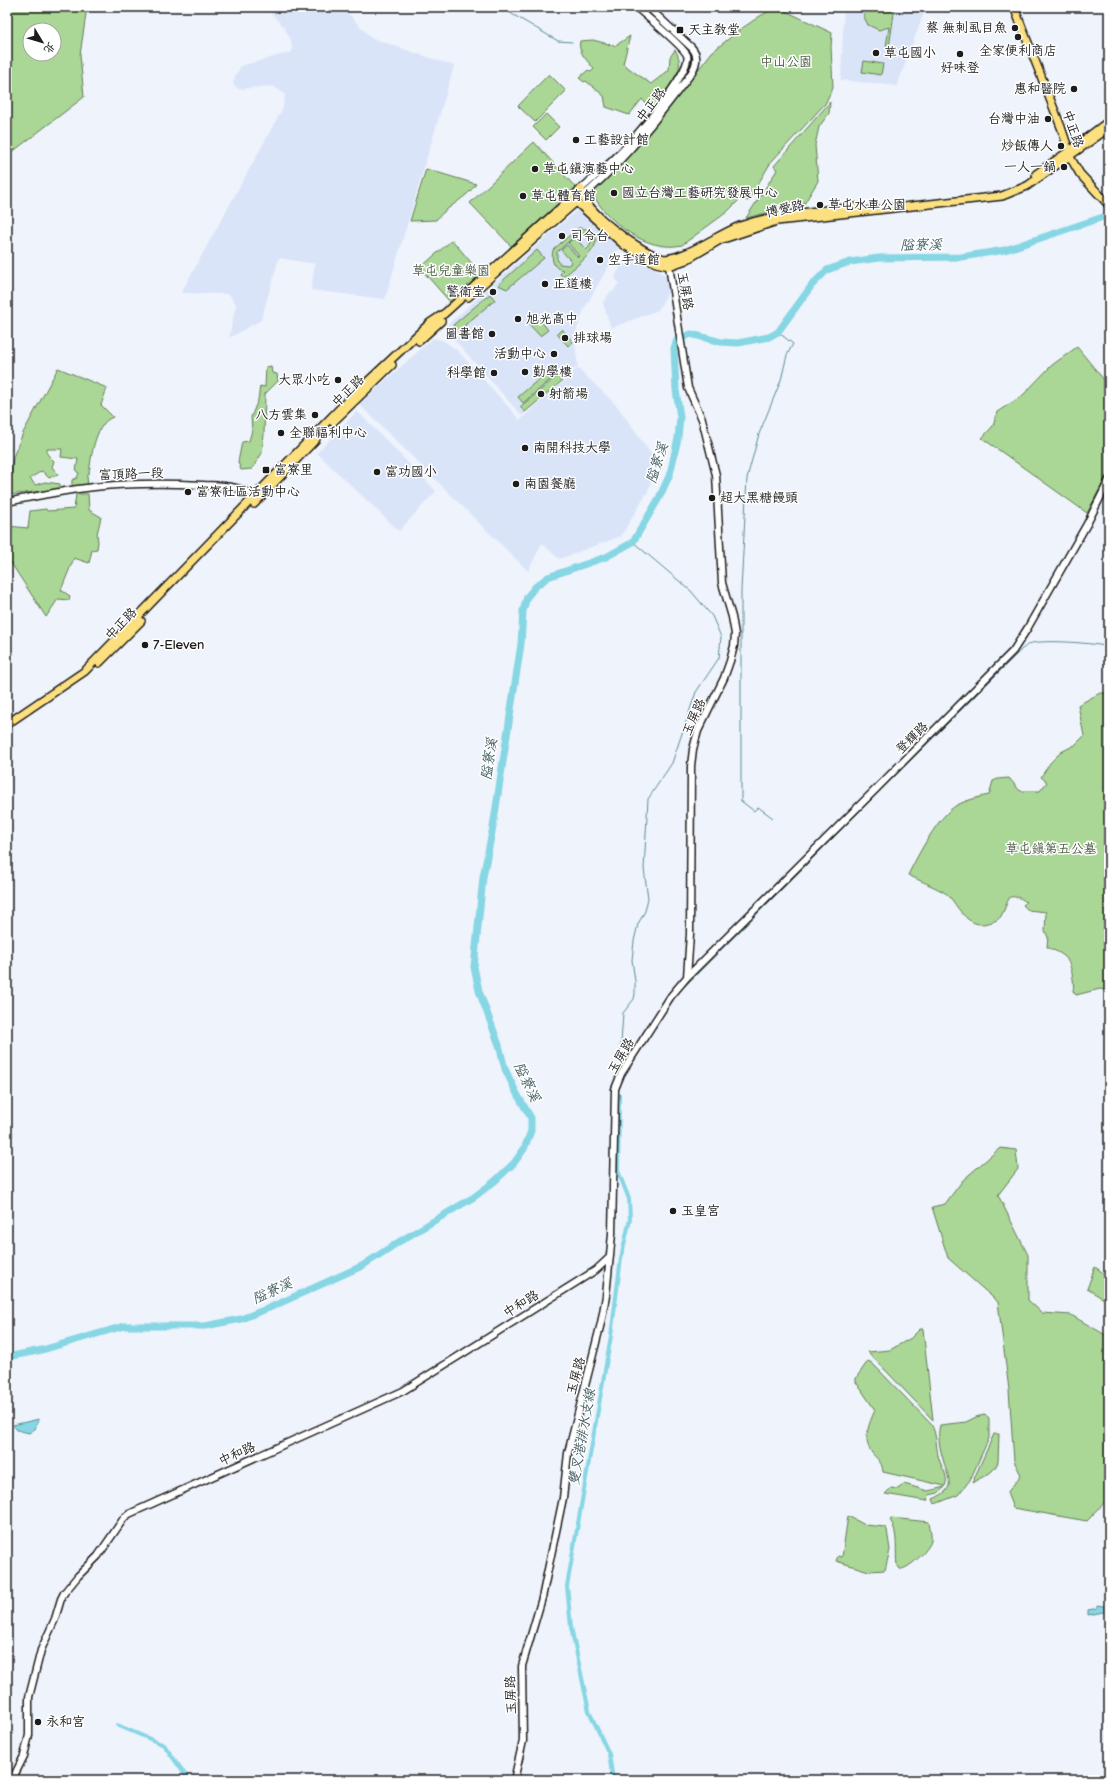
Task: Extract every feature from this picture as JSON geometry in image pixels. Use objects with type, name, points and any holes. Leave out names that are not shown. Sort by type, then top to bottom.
[{"type":"main road","name":"中正路","points":[[1014,7],[1070,154],[1080,174],[1109,205]]},
{"type":"main road","name":"博愛路","points":[[1070,154],[1109,121]]},
{"type":"main road","name":"博愛路","points":[[669,262],[686,260],[720,240],[777,221],[1002,196],[1027,186],[1070,154],[1109,128]]},
{"type":"main road","name":"中正路","points":[[7,724],[85,671],[349,399],[430,323],[445,313],[582,193]]},
{"type":"main road","points":[[582,193],[609,225],[623,238],[669,262]]},
{"type":"main road","name":"中正路","points":[[7,729],[88,674],[124,639],[353,403],[574,200]]},
{"type":"main road","points":[[574,200],[624,245],[656,262],[669,262]]},
{"type":"street","name":"中正路","points":[[582,193],[638,134],[673,89],[682,75],[687,62],[687,56],[681,48],[636,7]]},
{"type":"street","name":"中正路","points":[[582,193],[621,160],[641,137],[688,76],[696,62],[696,52],[692,47],[648,7]]},
{"type":"street","name":"玉屏路","points":[[514,1780],[523,1741],[522,1666],[542,1598],[563,1498],[568,1453],[601,1323],[612,1234],[615,1089],[621,1074],[671,996],[687,977],[690,934],[692,749],[698,731],[724,678],[734,646],[735,634],[732,617],[722,583],[716,475],[702,419],[688,388],[679,320],[669,262]]},
{"type":"street","name":"登輝路","points":[[687,977],[887,779],[1012,651],[1027,629],[1087,524],[1109,480]]},
{"type":"street","name":"富頂路一段","points":[[7,502],[89,487],[141,484],[176,484],[237,488],[246,490],[255,496]]},
{"type":"street","name":"中和路","points":[[12,1780],[24,1756],[29,1735],[28,1697],[41,1650],[56,1619],[61,1599],[78,1576],[98,1556],[128,1514],[403,1391],[596,1270],[610,1258]]},
{"type":"shaded area","points":[[265,7],[342,7],[371,38],[454,66],[385,299],[311,290],[315,264],[279,258],[261,320],[229,338],[236,304],[229,294],[181,293],[283,108],[285,94],[273,86],[239,89],[233,84],[236,74],[241,66],[292,52],[291,40],[284,27]]},
{"type":"shaded area","name":"草屯國小","points":[[844,7],[926,7],[897,86],[841,80]]},
{"type":"shaded area","name":"旭光高中","points":[[576,211],[581,212],[600,227],[620,246],[584,309],[574,338],[578,366],[522,416],[444,328]]},
{"type":"shaded area","points":[[629,252],[669,278],[670,289],[658,310],[611,328],[603,303],[610,292],[613,292],[619,283],[615,277]]},
{"type":"shaded area","name":"南開科技大學","points":[[433,338],[442,340],[458,351],[520,420],[578,368],[618,407],[658,464],[647,493],[621,536],[559,559],[542,543],[528,571],[359,404]]},
{"type":"shaded area","name":"富功國小","points":[[357,411],[436,491],[399,531],[317,453]]},
{"type":"green space","points":[[7,7],[87,7],[80,55],[84,97],[7,156]]},
{"type":"green space","name":"中山公園","points":[[777,7],[832,33],[831,47],[833,87],[825,104],[771,162],[748,201],[741,198],[727,212],[682,245],[669,246],[655,244],[642,240],[630,233],[607,214],[592,193],[635,150],[712,52],[741,29]]},
{"type":"green space","points":[[865,7],[895,7],[889,47],[886,47],[889,27],[879,30],[868,25],[864,17]]},
{"type":"green space","points":[[630,36],[623,64],[651,84],[669,70],[670,57],[675,50],[679,58],[679,65],[678,73],[670,87],[655,106],[648,106],[642,99],[629,115],[606,107],[604,96],[586,81],[584,82],[579,78],[588,70],[591,72],[594,69],[586,60],[579,45],[580,41],[593,40],[615,46]]},
{"type":"green space","points":[[864,61],[883,64],[881,75],[862,72]]},
{"type":"green space","points":[[549,74],[566,91],[535,122],[518,106]]},
{"type":"green space","points":[[830,102],[829,113],[819,127],[815,145],[818,181],[804,204],[746,218],[777,170],[774,166]]},
{"type":"green space","points":[[546,114],[559,127],[546,140],[533,127]]},
{"type":"green space","name":"草屯體育館","points":[[534,142],[577,189],[512,247],[470,203]]},
{"type":"green space","points":[[426,169],[476,184],[467,194],[440,215],[436,220],[410,221]]},
{"type":"green space","points":[[578,228],[588,230],[595,236],[596,241],[590,253],[563,277],[560,274],[563,270],[555,266],[552,257],[553,250]],"holes":[[[582,233],[589,237],[590,244],[586,250],[575,237],[568,243],[579,256],[578,257],[567,245],[561,250],[572,262],[568,265],[560,264],[557,259],[557,252],[577,234]]]},
{"type":"green space","name":"草屯兒童樂園","points":[[452,240],[481,274],[450,302],[420,268]]},
{"type":"green space","points":[[537,250],[544,258],[507,289],[498,285]]},
{"type":"green space","points":[[490,294],[495,300],[466,324],[460,334],[453,325]]},
{"type":"green space","points":[[536,315],[548,330],[540,336],[527,322]]},
{"type":"green space","name":"排球場","points":[[562,329],[573,342],[568,346],[557,334]]},
{"type":"green space","points":[[1077,347],[1109,386],[1109,471],[1087,513],[982,438],[993,426],[997,412],[1022,396],[1052,365]]},
{"type":"green space","points":[[271,366],[272,373],[277,374],[278,381],[265,394],[262,453],[252,469],[241,470],[238,462],[242,442],[249,441],[252,430],[251,417],[258,400],[260,386],[265,387],[266,367]]},
{"type":"green space","points":[[58,368],[107,388],[101,405],[113,417],[107,420],[102,426],[95,441],[89,474],[87,476],[88,487],[72,487],[72,480],[77,478],[79,473],[76,471],[78,459],[61,457],[62,449],[47,449],[47,454],[54,461],[52,467],[58,474],[49,478],[42,471],[30,478],[35,485],[45,482],[60,484],[60,489],[8,495],[13,457],[23,433]]},
{"type":"green space","points":[[546,373],[551,379],[523,403],[518,397]]},
{"type":"green space","name":"射箭場","points":[[557,376],[562,381],[525,412],[520,407]]},
{"type":"green space","points":[[76,494],[88,494],[89,510],[101,517],[97,534],[97,549],[92,550],[89,563],[74,558],[61,590],[70,596],[69,600],[58,599],[46,617],[9,560],[7,526],[28,528],[30,511],[46,509],[47,511],[74,509]]},
{"type":"green space","name":"草屯鎮第五公墓","points":[[1100,693],[1109,693],[1109,991],[1100,989],[1076,995],[1073,991],[1072,972],[1069,962],[1060,953],[1047,947],[1048,937],[1045,931],[1046,912],[1028,910],[1023,905],[1026,902],[1021,898],[1010,897],[999,919],[988,923],[975,923],[960,911],[949,896],[908,875],[929,837],[950,810],[957,805],[989,795],[993,781],[1009,778],[1020,791],[1040,791],[1047,782],[1041,777],[1050,763],[1061,752],[1075,745],[1084,736],[1078,705]]},
{"type":"green space","points":[[1000,1148],[1016,1150],[1018,1169],[998,1195],[1028,1255],[1028,1300],[1042,1313],[1071,1315],[1109,1337],[1109,1498],[1087,1521],[1013,1508],[1007,1493],[1021,1475],[1014,1461],[1009,1390],[998,1302],[948,1258],[932,1207],[945,1204],[963,1180]]},
{"type":"green space","points":[[1095,1267],[1109,1277],[1109,1302],[1087,1289]]},
{"type":"green space","points":[[920,1329],[923,1329],[933,1420],[868,1352],[890,1350],[911,1338]]},
{"type":"green space","points":[[868,1361],[872,1363],[931,1424],[935,1433],[938,1457],[946,1477],[945,1486],[883,1472],[881,1463],[872,1453],[867,1442],[868,1432],[875,1410],[856,1382],[856,1378]]},
{"type":"green space","points":[[984,1415],[989,1418],[989,1438],[970,1480],[958,1495],[935,1504],[933,1499],[946,1491],[949,1483],[949,1478],[940,1447],[940,1425],[966,1422]]},
{"type":"green space","points":[[994,1434],[999,1434],[998,1462],[990,1473],[972,1483]]},
{"type":"green space","points":[[904,1484],[928,1491],[945,1487],[938,1493],[929,1495],[927,1501],[885,1494],[891,1488],[898,1489]]},
{"type":"green space","points":[[848,1516],[865,1525],[885,1527],[887,1530],[890,1550],[885,1570],[869,1571],[836,1561],[838,1556],[842,1557]]},
{"type":"green space","points":[[891,1518],[929,1522],[931,1541],[929,1545],[917,1559],[903,1569],[899,1569],[897,1566],[896,1536],[890,1520]]},
{"type":"water","points":[[39,1419],[35,1429],[29,1433],[17,1430],[13,1425]]},
{"type":"water","points":[[1097,1605],[1109,1607],[1109,1611],[1088,1615],[1088,1610],[1097,1608]]},
{"type":"waterway","points":[[500,7],[558,41],[572,42]]},
{"type":"waterway","name":"隘寮溪","points":[[7,1357],[42,1350],[124,1326],[205,1326],[241,1319],[362,1266],[397,1243],[474,1197],[495,1181],[514,1163],[524,1149],[531,1131],[531,1118],[505,1069],[499,1045],[479,991],[474,967],[483,877],[493,827],[521,644],[523,611],[527,597],[535,587],[548,577],[606,557],[633,542],[659,498],[670,474],[678,438],[680,417],[676,390],[674,348],[677,340],[691,334],[721,342],[738,343],[769,337],[778,332],[812,285],[827,270],[850,262],[879,258],[961,257],[1005,250],[1109,215]]},
{"type":"waterway","points":[[773,818],[758,807],[754,811],[741,801],[741,590],[747,478],[759,434],[781,380],[787,355],[793,344],[778,332]]},
{"type":"waterway","points":[[620,1059],[623,1013],[634,999],[635,994],[632,960],[634,941],[638,924],[645,911],[648,898],[644,869],[648,799],[672,763],[696,692],[719,658],[721,637],[712,616],[691,591],[633,542]]},
{"type":"waterway","points":[[685,986],[1022,649],[1029,644],[1044,642],[1081,643],[1109,647]]},
{"type":"waterway","name":"雙叉港排水支線","points":[[613,1780],[609,1754],[589,1711],[571,1627],[567,1586],[611,1336],[621,1258],[630,1219],[629,1199],[618,1171],[619,1095]]},
{"type":"waterway","points":[[117,1725],[164,1745],[189,1780]]},
{"type":"place","name":"蔡 無刺虱目魚","points":[[1015,28]]},
{"type":"place","name":"天主教堂","points":[[680,30]]},
{"type":"place","name":"全家便利商店","points":[[1018,37]]},
{"type":"place","name":"草屯國小","points":[[876,53]]},
{"type":"place","name":"好味登","points":[[960,54]]},
{"type":"place","name":"惠和醫院","points":[[1074,89]]},
{"type":"place","name":"台灣中油","points":[[1048,119]]},
{"type":"place","name":"工藝設計館","points":[[576,140]]},
{"type":"place","name":"炒飯傳人","points":[[1061,146]]},
{"type":"place","name":"一人一鍋","points":[[1064,167]]},
{"type":"place","name":"草屯鎮演藝中心","points":[[535,169]]},
{"type":"place","name":"國立台灣工藝研究發展中心","points":[[614,193]]},
{"type":"place","name":"草屯體育館","points":[[523,196]]},
{"type":"place","name":"草屯水車公園","points":[[820,205]]},
{"type":"place","name":"司令台","points":[[562,236]]},
{"type":"place","name":"空手道館","points":[[600,260]]},
{"type":"place","name":"正道樓","points":[[545,284]]},
{"type":"place","name":"警衛室","points":[[493,292]]},
{"type":"place","name":"旭光高中","points":[[518,319]]},
{"type":"place","name":"圖書館","points":[[492,334]]},
{"type":"place","name":"排球場","points":[[565,338]]},
{"type":"place","name":"活動中心","points":[[554,354]]},
{"type":"place","name":"勤學樓","points":[[525,372]]},
{"type":"place","name":"科學館","points":[[494,373]]},
{"type":"place","name":"大眾小吃","points":[[338,380]]},
{"type":"place","name":"射箭場","points":[[541,394]]},
{"type":"place","name":"八方雲集","points":[[315,415]]},
{"type":"place","name":"全聯福利中心","points":[[281,433]]},
{"type":"place","name":"南開科技大學","points":[[525,448]]},
{"type":"place","name":"富寮里","points":[[266,470]]},
{"type":"place","name":"富功國小","points":[[377,472]]},
{"type":"place","name":"南園餐廳","points":[[516,484]]},
{"type":"place","name":"富寮社區活動中心","points":[[188,492]]},
{"type":"place","name":"超大黑糖饅頭","points":[[712,498]]},
{"type":"place","name":"7-Eleven","points":[[145,645]]},
{"type":"place","name":"玉皇宮","points":[[673,1211]]},
{"type":"place","name":"永和宮","points":[[38,1722]]}]
